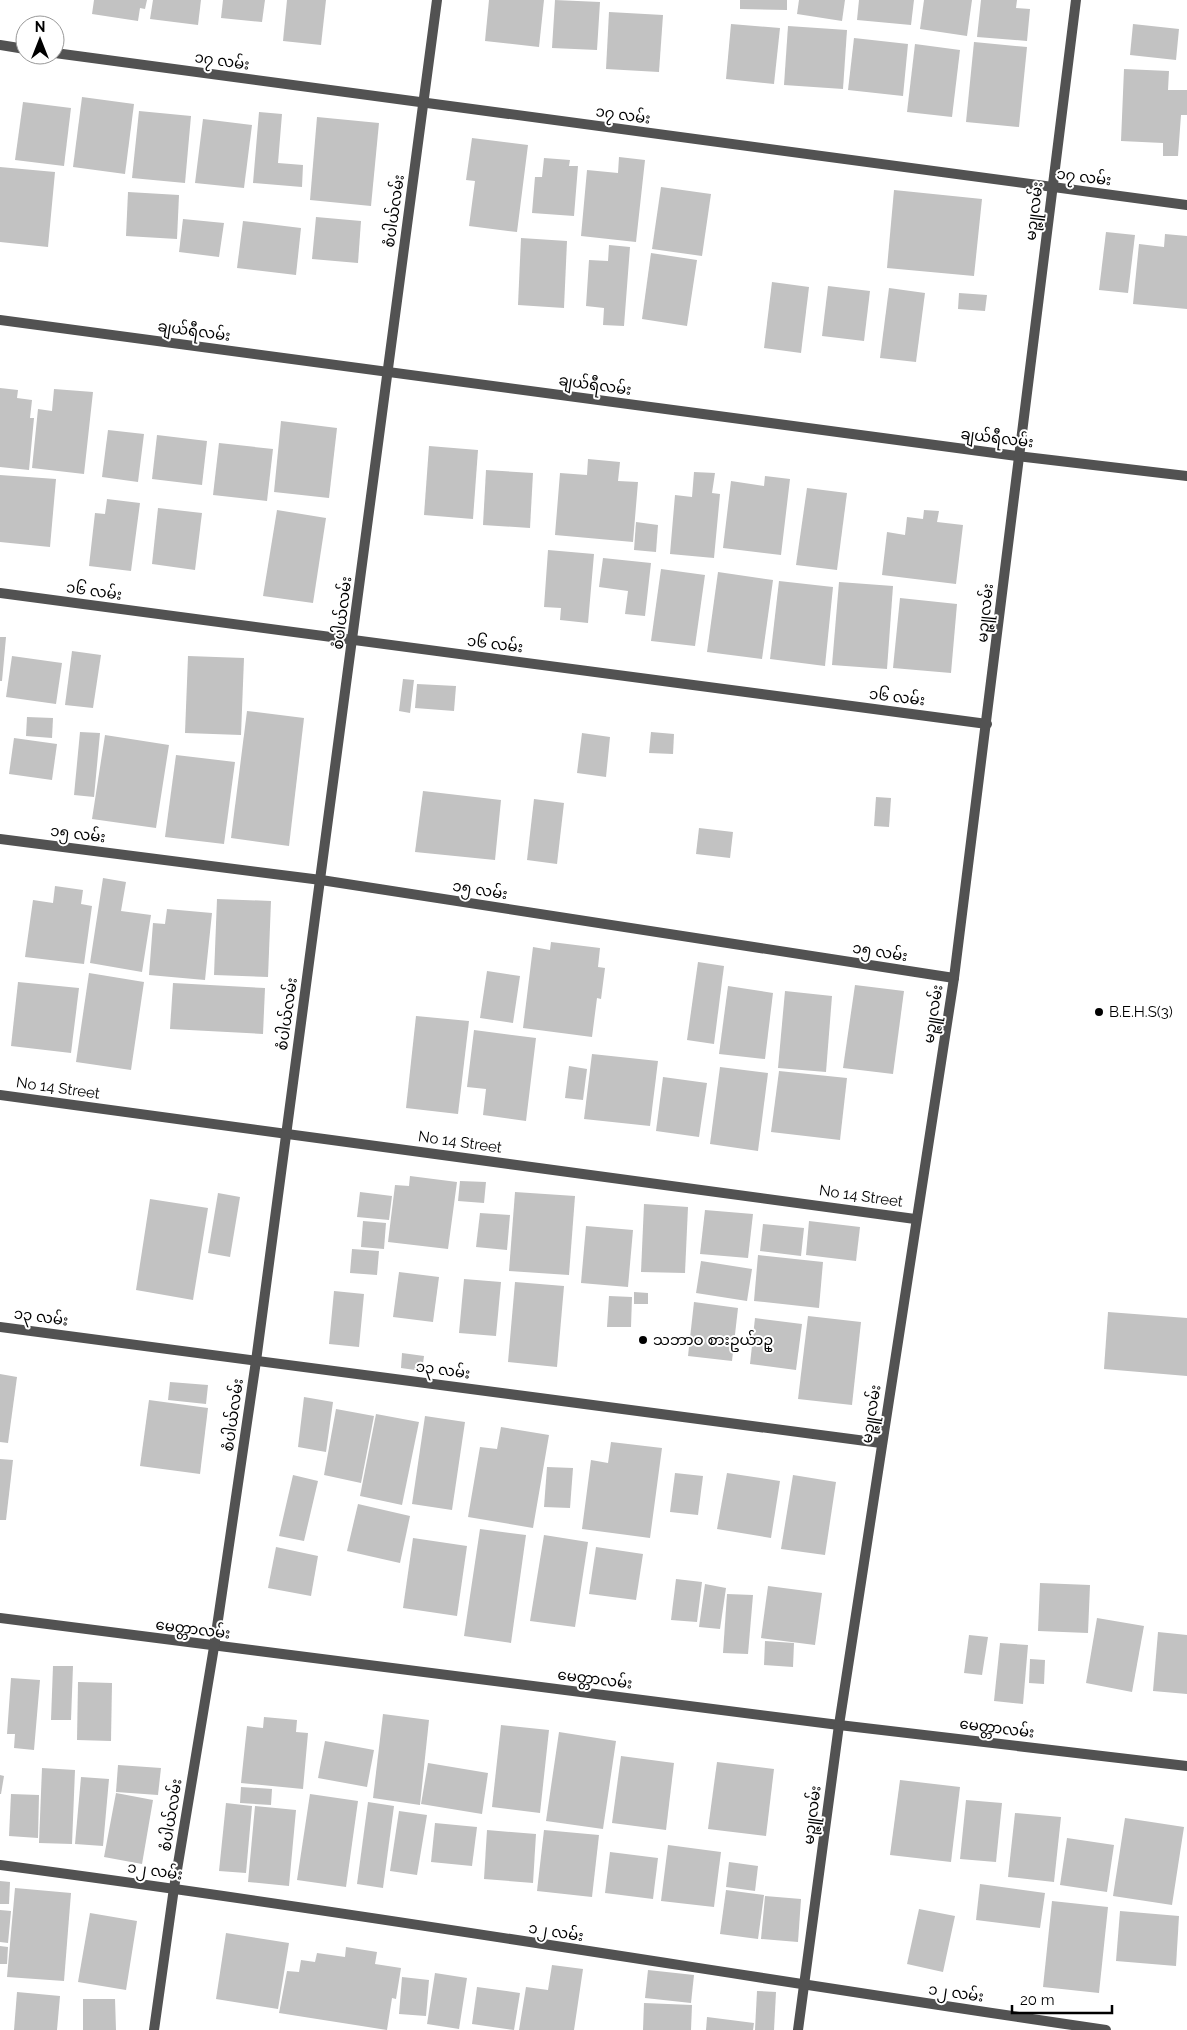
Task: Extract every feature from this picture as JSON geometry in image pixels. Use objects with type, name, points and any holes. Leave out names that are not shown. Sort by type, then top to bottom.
[{"type":"street","name":"စံပါယ်လမ်း","points":[[154,2030],[174,1888],[214,1646],[256,1361],[437,0]]},
{"type":"street","name":"မဉ္ဇူလမ်း","points":[[798,2030],[806,1986],[839,1725],[915,1219],[954,978],[987,724],[1017,456],[1076,0]]},
{"type":"street","points":[[0,45],[15,47]]},
{"type":"street","name":"၁၇ လမ်း","points":[[65,54],[1187,205]]},
{"type":"street","name":"ချယ်ရီလမ်း","points":[[0,320],[1017,456],[1187,476]]},
{"type":"street","name":"၁၆ လမ်း","points":[[0,593],[987,724]]},
{"type":"street","name":"၁၅ လမ်း","points":[[0,839],[321,880],[954,978]]},
{"type":"street","name":"No 14 Street","points":[[0,1095],[915,1219]]},
{"type":"street","name":"၁၃ လမ်း","points":[[0,1327],[881,1443]]},
{"type":"street","name":"မေတ္တာလမ်း","points":[[0,1618],[839,1725],[1187,1766]]},
{"type":"street","name":"၁၂ လမ်း","points":[[0,1865],[174,1888],[806,1986],[1106,2030]]},
{"type":"building","points":[[94,0],[147,0],[145,9],[140,8],[138,21],[92,14]]},
{"type":"building","points":[[153,0],[201,0],[198,25],[150,19]]},
{"type":"building","points":[[223,0],[265,0],[262,22],[221,18]]},
{"type":"building","points":[[287,0],[326,0],[321,45],[283,41]]},
{"type":"building","points":[[489,0],[544,0],[539,47],[485,41]]},
{"type":"building","points":[[555,0],[600,2],[597,50],[552,48]]},
{"type":"building","points":[[740,0],[787,0],[787,10],[740,9]]},
{"type":"building","points":[[799,0],[845,0],[842,21],[797,14]]},
{"type":"building","points":[[859,0],[914,0],[911,25],[857,20]]},
{"type":"building","points":[[924,0],[972,0],[967,36],[920,29]]},
{"type":"building","points":[[981,0],[1017,0],[1016,8],[1030,9],[1027,41],[977,37]]},
{"type":"building","points":[[609,12],[663,15],[659,72],[606,69]]},
{"type":"building","points":[[731,24],[780,28],[774,84],[726,79]]},
{"type":"building","points":[[1133,24],[1179,29],[1176,60],[1130,55]]},
{"type":"building","points":[[788,26],[847,30],[843,89],[784,85]]},
{"type":"building","points":[[854,38],[908,44],[903,96],[848,90]]},
{"type":"building","points":[[974,42],[1027,47],[1019,127],[966,122]]},
{"type":"building","points":[[915,44],[960,50],[952,117],[907,112]]},
{"type":"building","points":[[1124,69],[1169,71],[1168,90],[1187,90],[1187,115],[1181,115],[1178,156],[1163,156],[1163,143],[1121,141]]},
{"type":"building","points":[[82,97],[134,104],[125,174],[73,167]]},
{"type":"building","points":[[23,102],[71,108],[64,166],[15,160]]},
{"type":"building","points":[[139,111],[191,116],[185,183],[132,178]]},
{"type":"building","points":[[259,112],[282,114],[278,163],[303,165],[302,187],[253,183]]},
{"type":"building","points":[[317,117],[379,123],[371,206],[310,200]]},
{"type":"building","points":[[203,119],[252,125],[244,188],[195,183]]},
{"type":"building","points":[[472,138],[528,145],[517,232],[469,226],[475,181],[466,180]]},
{"type":"building","points":[[619,157],[645,160],[636,242],[581,236],[587,170],[618,173]]},
{"type":"building","points":[[544,158],[570,160],[569,166],[578,166],[574,216],[532,213],[535,177],[542,177]]},
{"type":"building","points":[[0,167],[55,172],[48,247],[0,242]]},
{"type":"building","points":[[661,187],[711,194],[702,256],[652,249]]},
{"type":"building","points":[[894,190],[982,199],[974,276],[887,268]]},
{"type":"building","points":[[128,192],[179,195],[177,239],[126,236]]},
{"type":"building","points":[[316,217],[361,221],[358,263],[312,259]]},
{"type":"building","points":[[183,219],[224,223],[219,257],[179,252]]},
{"type":"building","points":[[243,221],[301,228],[296,275],[237,268]]},
{"type":"building","points":[[1106,232],[1135,235],[1128,293],[1099,290]]},
{"type":"building","points":[[1165,234],[1187,236],[1187,309],[1133,304],[1139,244],[1164,247]]},
{"type":"building","points":[[521,238],[567,241],[564,308],[518,305]]},
{"type":"building","points":[[609,245],[630,247],[624,326],[603,325],[604,308],[586,306],[589,260],[608,261]]},
{"type":"building","points":[[651,253],[697,260],[687,326],[642,319]]},
{"type":"building","points":[[772,282],[809,287],[801,353],[764,348]]},
{"type":"building","points":[[828,286],[870,291],[864,341],[822,336]]},
{"type":"building","points":[[889,288],[925,293],[916,362],[880,358]]},
{"type":"building","points":[[959,293],[987,295],[985,311],[958,309]]},
{"type":"building","points":[[0,388],[18,390],[17,398],[32,400],[30,418],[34,418],[29,470],[0,467]]},
{"type":"building","points":[[54,389],[93,392],[84,474],[32,468],[38,409],[52,411]]},
{"type":"building","points":[[281,421],[337,428],[329,498],[274,492]]},
{"type":"building","points":[[108,430],[144,434],[138,482],[102,477]]},
{"type":"building","points":[[157,435],[207,441],[202,485],[152,479]]},
{"type":"building","points":[[219,443],[273,449],[267,501],[213,495]]},
{"type":"building","points":[[429,446],[478,450],[473,519],[424,515]]},
{"type":"building","points":[[588,459],[620,462],[618,481],[638,482],[633,542],[555,535],[560,473],[587,475]]},
{"type":"building","points":[[486,470],[533,473],[530,528],[483,525]]},
{"type":"building","points":[[694,472],[715,473],[712,493],[720,494],[714,558],[670,554],[675,495],[692,497]]},
{"type":"building","points":[[0,475],[56,479],[50,547],[0,542]]},
{"type":"building","points":[[765,476],[790,479],[781,555],[723,548],[731,481],[764,486]]},
{"type":"building","points":[[807,488],[847,493],[837,570],[796,565]]},
{"type":"building","points":[[107,499],[140,503],[131,571],[89,566],[95,513],[105,514]]},
{"type":"building","points":[[158,508],[202,513],[195,570],[152,564]]},
{"type":"building","points":[[277,510],[326,518],[313,603],[263,596]]},
{"type":"building","points":[[924,510],[939,511],[937,522],[963,525],[956,584],[882,575],[887,532],[905,535],[907,517],[923,519]]},
{"type":"building","points":[[636,522],[658,525],[656,552],[634,550]]},
{"type":"building","points":[[548,550],[594,554],[588,623],[560,620],[561,608],[544,607]]},
{"type":"building","points":[[603,558],[651,563],[645,616],[625,614],[628,591],[599,587]]},
{"type":"building","points":[[661,569],[705,575],[695,646],[651,641]]},
{"type":"building","points":[[718,572],[773,580],[762,659],[707,652]]},
{"type":"building","points":[[779,581],[833,587],[825,666],[770,659]]},
{"type":"building","points":[[839,582],[893,586],[887,669],[832,665]]},
{"type":"building","points":[[900,598],[957,604],[951,673],[893,668]]},
{"type":"building","points":[[0,637],[6,637],[2,681],[0,681]]},
{"type":"building","points":[[72,651],[101,655],[93,708],[65,705]]},
{"type":"building","points":[[12,656],[62,663],[56,704],[6,697]]},
{"type":"building","points":[[188,656],[244,658],[241,735],[185,733]]},
{"type":"building","points":[[403,679],[414,680],[410,713],[399,711]]},
{"type":"building","points":[[417,684],[456,686],[454,711],[415,708]]},
{"type":"building","points":[[247,711],[304,718],[289,846],[231,838]]},
{"type":"building","points":[[27,717],[53,718],[52,738],[26,736]]},
{"type":"building","points":[[80,732],[100,733],[94,797],[74,795]]},
{"type":"building","points":[[651,732],[674,734],[673,754],[649,753]]},
{"type":"building","points":[[582,733],[610,737],[606,777],[577,773]]},
{"type":"building","points":[[105,735],[169,745],[156,828],[92,819]]},
{"type":"building","points":[[14,738],[57,744],[52,780],[9,774]]},
{"type":"building","points":[[176,755],[235,762],[224,844],[165,837]]},
{"type":"building","points":[[423,791],[501,800],[495,860],[415,852]]},
{"type":"building","points":[[876,797],[891,798],[889,827],[874,826]]},
{"type":"building","points":[[534,799],[564,803],[557,864],[527,860]]},
{"type":"building","points":[[699,828],[733,832],[730,858],[696,854]]},
{"type":"building","points":[[103,878],[126,882],[121,911],[151,915],[142,972],[90,963]]},
{"type":"building","points":[[55,886],[83,890],[81,904],[92,906],[84,964],[25,957],[33,900],[53,903]]},
{"type":"building","points":[[217,899],[271,901],[268,977],[214,975]]},
{"type":"building","points":[[167,909],[212,913],[205,980],[149,975],[153,923],[165,924]]},
{"type":"building","points":[[551,942],[600,948],[598,967],[605,968],[601,999],[597,998],[592,1037],[523,1028],[533,947],[550,950]]},
{"type":"building","points":[[698,962],[724,966],[714,1044],[687,1040]]},
{"type":"building","points":[[487,971],[520,976],[513,1023],[480,1018]]},
{"type":"building","points":[[89,973],[144,982],[131,1070],[76,1062]]},
{"type":"building","points":[[18,982],[79,988],[71,1053],[11,1046]]},
{"type":"building","points":[[173,983],[265,988],[263,1034],[170,1029]]},
{"type":"building","points":[[855,985],[904,991],[893,1074],[843,1068]]},
{"type":"building","points":[[728,986],[773,993],[765,1059],[719,1054]]},
{"type":"building","points":[[785,991],[832,996],[826,1072],[778,1068]]},
{"type":"building","points":[[416,1016],[469,1021],[458,1114],[406,1108]]},
{"type":"building","points":[[474,1030],[536,1038],[526,1121],[483,1115],[486,1089],[467,1087]]},
{"type":"building","points":[[592,1054],[658,1061],[650,1126],[584,1119]]},
{"type":"building","points":[[569,1066],[587,1069],[583,1100],[565,1098]]},
{"type":"building","points":[[720,1067],[768,1073],[758,1151],[710,1144]]},
{"type":"building","points":[[779,1071],[847,1078],[840,1140],[771,1132]]},
{"type":"building","points":[[663,1077],[707,1083],[699,1137],[656,1131]]},
{"type":"building","points":[[410,1176],[457,1182],[448,1249],[388,1242],[395,1185],[409,1186]]},
{"type":"building","points":[[460,1181],[486,1182],[484,1203],[458,1201]]},
{"type":"building","points":[[360,1192],[392,1196],[389,1220],[357,1217]]},
{"type":"building","points":[[515,1192],[575,1196],[569,1275],[509,1271]]},
{"type":"building","points":[[218,1193],[240,1197],[230,1257],[208,1253]]},
{"type":"building","points":[[150,1199],[208,1208],[193,1300],[136,1290]]},
{"type":"building","points":[[644,1204],[688,1207],[685,1273],[641,1272]]},
{"type":"building","points":[[705,1210],[753,1214],[748,1258],[700,1254]]},
{"type":"building","points":[[480,1213],[510,1215],[507,1250],[476,1247]]},
{"type":"building","points":[[363,1221],[386,1223],[384,1249],[361,1247]]},
{"type":"building","points":[[809,1221],[860,1227],[856,1261],[806,1255]]},
{"type":"building","points":[[763,1224],[804,1228],[801,1256],[760,1251]]},
{"type":"building","points":[[586,1226],[633,1230],[628,1287],[581,1283]]},
{"type":"building","points":[[352,1249],[379,1251],[377,1275],[350,1273]]},
{"type":"building","points":[[758,1255],[823,1262],[819,1308],[754,1301]]},
{"type":"building","points":[[701,1261],[752,1269],[747,1301],[696,1293]]},
{"type":"building","points":[[399,1272],[439,1277],[433,1322],[393,1317]]},
{"type":"building","points":[[464,1279],[501,1282],[496,1336],[459,1333]]},
{"type":"building","points":[[515,1282],[564,1286],[557,1367],[508,1362]]},
{"type":"building","points":[[334,1291],[364,1294],[359,1347],[329,1344]]},
{"type":"building","points":[[634,1292],[648,1293],[648,1304],[634,1304]]},
{"type":"building","points":[[609,1296],[632,1297],[631,1327],[607,1327]]},
{"type":"building","points":[[694,1302],[738,1308],[732,1361],[688,1356]]},
{"type":"building","points":[[1108,1312],[1187,1318],[1187,1376],[1104,1369]]},
{"type":"building","points":[[808,1316],[861,1322],[852,1405],[798,1399]]},
{"type":"building","points":[[755,1318],[802,1324],[796,1370],[750,1364]]},
{"type":"building","points":[[402,1353],[424,1356],[422,1371],[401,1368]]},
{"type":"building","points":[[0,1374],[17,1377],[8,1443],[0,1442]]},
{"type":"building","points":[[170,1382],[208,1385],[206,1404],[168,1400]]},
{"type":"building","points":[[304,1397],[333,1402],[326,1452],[298,1447]]},
{"type":"building","points":[[149,1400],[208,1408],[200,1474],[140,1466]]},
{"type":"building","points":[[336,1409],[374,1416],[361,1483],[324,1475]]},
{"type":"building","points":[[376,1414],[419,1422],[402,1505],[360,1496]]},
{"type":"building","points":[[425,1416],[465,1422],[452,1510],[412,1504]]},
{"type":"building","points":[[501,1427],[549,1435],[533,1528],[468,1517],[480,1447],[497,1449]]},
{"type":"building","points":[[611,1442],[662,1448],[650,1538],[582,1529],[591,1460],[608,1463]]},
{"type":"building","points":[[0,1459],[13,1460],[6,1520],[0,1520]]},
{"type":"building","points":[[547,1467],[573,1468],[570,1508],[544,1507]]},
{"type":"building","points":[[675,1473],[703,1476],[698,1515],[670,1512]]},
{"type":"building","points":[[727,1473],[780,1481],[771,1538],[717,1529]]},
{"type":"building","points":[[293,1475],[318,1481],[304,1541],[279,1536]]},
{"type":"building","points":[[793,1475],[836,1482],[825,1555],[781,1549]]},
{"type":"building","points":[[358,1504],[410,1516],[400,1563],[347,1551]]},
{"type":"building","points":[[480,1529],[526,1535],[511,1643],[464,1636]]},
{"type":"building","points":[[544,1535],[588,1542],[575,1627],[530,1621]]},
{"type":"building","points":[[413,1538],[467,1546],[457,1616],[403,1608]]},
{"type":"building","points":[[276,1547],[318,1556],[311,1596],[268,1588]]},
{"type":"building","points":[[596,1547],[643,1554],[636,1600],[589,1594]]},
{"type":"building","points":[[676,1579],[702,1582],[697,1622],[671,1620]]},
{"type":"building","points":[[1040,1583],[1090,1585],[1088,1633],[1038,1631]]},
{"type":"building","points":[[705,1584],[726,1588],[720,1629],[699,1627]]},
{"type":"building","points":[[768,1586],[822,1593],[815,1645],[761,1638]]},
{"type":"building","points":[[727,1594],[753,1595],[748,1654],[723,1653]]},
{"type":"building","points":[[1097,1618],[1144,1626],[1132,1692],[1086,1683]]},
{"type":"building","points":[[1158,1632],[1187,1635],[1187,1694],[1153,1691]]},
{"type":"building","points":[[969,1635],[988,1637],[982,1675],[964,1673]]},
{"type":"building","points":[[765,1641],[794,1643],[793,1667],[764,1665]]},
{"type":"building","points":[[1000,1643],[1028,1645],[1023,1704],[994,1701]]},
{"type":"building","points":[[1030,1659],[1045,1660],[1044,1684],[1029,1683]]},
{"type":"building","points":[[53,1666],[73,1666],[71,1720],[51,1720]]},
{"type":"building","points":[[11,1678],[40,1680],[34,1750],[14,1748],[15,1734],[7,1734]]},
{"type":"building","points":[[78,1682],[112,1683],[111,1741],[77,1740]]},
{"type":"building","points":[[383,1714],[429,1720],[420,1805],[373,1798]]},
{"type":"building","points":[[264,1717],[297,1720],[296,1732],[308,1733],[303,1789],[241,1783],[247,1726],[263,1728]]},
{"type":"building","points":[[501,1725],[549,1730],[540,1813],[492,1807]]},
{"type":"building","points":[[559,1732],[616,1741],[603,1829],[546,1821]]},
{"type":"building","points":[[325,1741],[374,1750],[367,1787],[318,1778]]},
{"type":"building","points":[[621,1756],[674,1763],[666,1830],[612,1823]]},
{"type":"building","points":[[717,1762],[774,1769],[766,1836],[708,1829]]},
{"type":"building","points":[[428,1763],[488,1773],[482,1814],[421,1804]]},
{"type":"building","points":[[118,1765],[161,1768],[158,1795],[116,1792]]},
{"type":"building","points":[[42,1768],[75,1770],[72,1844],[39,1843]]},
{"type":"building","points":[[0,1775],[4,1776],[1,1794],[0,1794]]},
{"type":"building","points":[[81,1777],[109,1779],[103,1846],[75,1844]]},
{"type":"building","points":[[900,1780],[960,1787],[951,1862],[890,1855]]},
{"type":"building","points":[[241,1787],[272,1789],[271,1805],[240,1803]]},
{"type":"building","points":[[116,1793],[153,1800],[142,1864],[104,1857]]},
{"type":"building","points":[[11,1794],[39,1795],[38,1838],[9,1836]]},
{"type":"building","points":[[310,1794],[358,1801],[346,1887],[297,1880]]},
{"type":"building","points":[[966,1800],[1002,1803],[996,1862],[960,1859]]},
{"type":"building","points":[[368,1802],[394,1806],[383,1888],[357,1884]]},
{"type":"building","points":[[226,1803],[252,1806],[246,1873],[219,1871]]},
{"type":"building","points":[[255,1806],[296,1810],[289,1886],[248,1882]]},
{"type":"building","points":[[399,1811],[427,1815],[417,1875],[390,1871]]},
{"type":"building","points":[[1015,1813],[1061,1817],[1054,1882],[1008,1877]]},
{"type":"building","points":[[1125,1818],[1184,1827],[1172,1905],[1113,1896]]},
{"type":"building","points":[[435,1823],[477,1827],[472,1866],[431,1862]]},
{"type":"building","points":[[487,1830],[536,1834],[533,1883],[484,1879]]},
{"type":"building","points":[[544,1830],[599,1835],[592,1897],[537,1891]]},
{"type":"building","points":[[1067,1838],[1114,1845],[1107,1892],[1060,1885]]},
{"type":"building","points":[[668,1845],[721,1852],[714,1907],[661,1901]]},
{"type":"building","points":[[610,1852],[658,1858],[653,1899],[605,1893]]},
{"type":"building","points":[[729,1862],[758,1866],[755,1891],[726,1887]]},
{"type":"building","points":[[0,1881],[10,1882],[9,1904],[0,1904]]},
{"type":"building","points":[[980,1884],[1045,1893],[1040,1928],[976,1920]]},
{"type":"building","points":[[15,1888],[71,1893],[64,1981],[7,1977]]},
{"type":"building","points":[[726,1890],[764,1895],[758,1939],[720,1934]]},
{"type":"building","points":[[765,1896],[801,1899],[798,1942],[761,1939]]},
{"type":"building","points":[[1052,1901],[1108,1907],[1099,1993],[1043,1987]]},
{"type":"building","points":[[919,1909],[955,1916],[943,1972],[907,1964]]},
{"type":"building","points":[[0,1910],[11,1911],[8,1943],[0,1942]]},
{"type":"building","points":[[1120,1911],[1179,1916],[1176,1966],[1116,1961]]},
{"type":"building","points":[[90,1913],[137,1921],[126,1990],[78,1982]]},
{"type":"building","points":[[226,1933],[289,1943],[278,2009],[216,1999]]},
{"type":"building","points":[[0,1946],[8,1947],[7,1964],[0,1964]]},
{"type":"building","points":[[346,1947],[377,1952],[375,1964],[401,1968],[396,1999],[392,1998],[387,2030],[279,2013],[287,1971],[299,1972],[301,1960],[315,1962],[317,1953],[345,1957]]},
{"type":"building","points":[[552,1965],[583,1969],[574,2030],[519,2030],[526,1987],[548,1990]]},
{"type":"building","points":[[648,1970],[694,1975],[691,2003],[645,1998]]},
{"type":"building","points":[[435,1973],[467,1978],[459,2029],[427,2024]]},
{"type":"building","points":[[402,1977],[429,1980],[426,2016],[399,2014]]},
{"type":"building","points":[[477,1987],[520,1993],[514,2030],[472,2024]]},
{"type":"building","points":[[757,1991],[776,1992],[774,2030],[755,2030]]},
{"type":"building","points":[[17,1992],[60,1996],[57,2030],[14,2030]]},
{"type":"building","points":[[83,1999],[115,1999],[116,2030],[83,2030]]},
{"type":"building","points":[[644,2003],[692,2005],[691,2030],[643,2030]]},
{"type":"building","points":[[707,2017],[754,2023],[753,2030],[706,2030]]},
{"type":"place","name":"B.E.H.S(3)","points":[[1099,1012]]},
{"type":"place","name":"သဘာဝ စားဥယ်ာဥ္","points":[[643,1340]]}]
